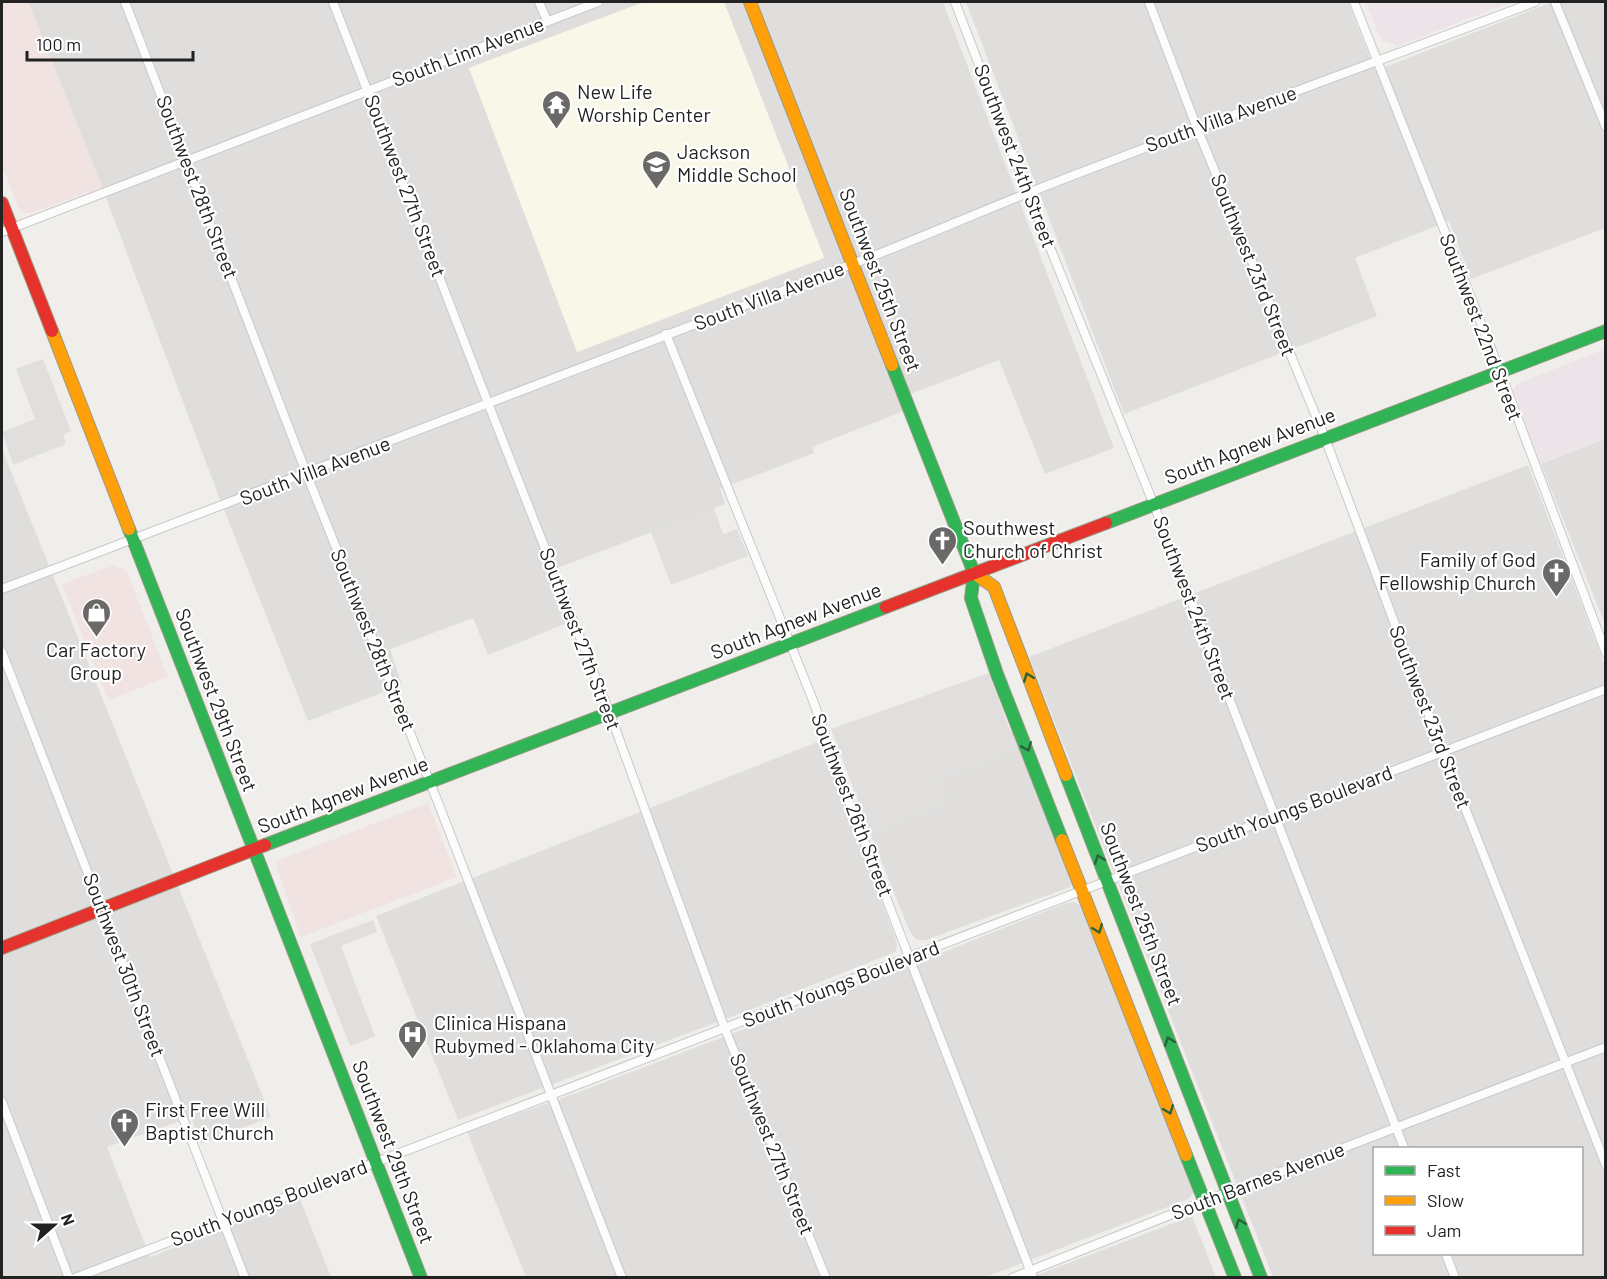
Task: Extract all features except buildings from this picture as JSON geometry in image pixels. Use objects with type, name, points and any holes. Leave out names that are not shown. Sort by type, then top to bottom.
[{"type":"main road","name":"Southwest 25th Street","points":[[750,2],[974,573],[971,598],[997,674],[1234,1278]]},
{"type":"main road","name":"Southwest 29th Street","points":[[2,203],[6,230],[133,540],[421,1278]]},
{"type":"main road","name":"South Agnew Avenue","points":[[2,948],[254,849],[1605,331]]},
{"type":"main road","name":"Southwest 25th Street","points":[[974,573],[994,587],[1261,1278]]},
{"type":"street","name":"Southwest 28th Street","points":[[125,2],[307,475],[430,783],[622,1278]]},
{"type":"street","name":"Southwest 27th Street","points":[[333,2],[610,714],[725,1029],[826,1278]]},
{"type":"street","points":[[539,2],[547,21]]},
{"type":"street","name":"South Linn Avenue","points":[[6,230],[598,2]]},
{"type":"street","name":"Southwest 24th Street","points":[[955,2],[1028,193],[1154,505],[1403,1147]]},
{"type":"street","name":"Southwest 23rd Street","points":[[1149,2],[1197,128],[1325,438],[1443,752],[1605,1165]]},
{"type":"street","name":"Southwest 22nd Street","points":[[1354,2],[1500,371],[1605,653]]},
{"type":"street","name":"South Villa Avenue","points":[[2,589],[307,475],[1197,128],[1535,2]]},
{"type":"street","points":[[1555,2],[1605,128]]},
{"type":"street","name":"Southwest 26th Street","points":[[666,334],[790,645],[1032,1274]]},
{"type":"street","name":"Southwest 30th Street","points":[[2,652],[245,1278]]},
{"type":"street","name":"South Youngs Boulevard","points":[[75,1278],[1605,689]]},
{"type":"street","name":"South Barnes Avenue","points":[[1012,1278],[1032,1274],[1205,1201],[1605,1047]]},
{"type":"street","points":[[2,1102],[69,1278]]},
{"type":"street","points":[[1446,1255],[1455,1278]]},
{"type":"shaded area","points":[[2,2],[28,2],[102,187],[31,213],[19,210],[2,165]]},
{"type":"shaded area","points":[[28,2],[644,2],[469,68],[824,257],[724,2],[943,2],[1114,448],[1045,474],[999,360],[900,398],[904,411],[812,447],[814,453],[720,489],[725,504],[547,572],[567,623],[488,655],[473,618],[390,649],[402,685],[308,721]]},
{"type":"shaded area","name":"Jackson Middle School","points":[[644,2],[724,2],[824,258],[577,352],[469,68]]},
{"type":"shaded area","points":[[966,2],[1348,2],[1375,71],[1552,2],[1605,2],[1605,228],[1471,279],[1449,221],[1355,258],[1377,316],[1124,414]]},
{"type":"shaded area","points":[[1366,2],[1511,2],[1398,46],[1381,40]]},
{"type":"shaded area","points":[[1605,349],[1605,439],[1541,464],[1513,390],[1517,384]]},
{"type":"shaded area","points":[[43,359],[71,431],[63,434],[66,444],[13,465],[2,432],[35,419],[16,369]]},
{"type":"shaded area","points":[[1605,439],[1605,624],[1541,464]]},
{"type":"shaded area","points":[[2,449],[271,1117],[201,1144],[191,1117],[107,1147],[150,1257],[300,1199],[331,1277],[2,1277]]},
{"type":"shaded area","points":[[1528,465],[1605,666],[1605,1277],[1273,1277],[1029,657]]},
{"type":"shaded area","points":[[714,508],[723,534],[737,529],[748,556],[671,585],[651,532]]},
{"type":"shaded area","points":[[114,565],[127,572],[168,677],[108,700],[62,584]]},
{"type":"shaded area","points":[[989,673],[1010,731],[1017,734],[1023,748],[939,779],[948,803],[870,833],[831,729]]},
{"type":"shaded area","points":[[820,741],[895,937],[897,945],[895,952],[757,1007],[458,1120],[376,916]]},
{"type":"shaded area","points":[[1023,748],[1073,882],[1070,887],[926,940],[917,940],[910,932],[870,833],[948,803],[939,779]]},
{"type":"shaded area","points":[[428,803],[457,877],[301,937],[276,861]]},
{"type":"shaded area","points":[[1075,902],[1083,908],[1092,925],[1194,1193],[1188,1199],[986,1277],[526,1277],[467,1132],[579,1092],[899,970],[1066,903]]},
{"type":"shaded area","points":[[373,920],[377,932],[341,946],[375,1036],[350,1046],[310,944]]},
{"type":"shaded area","points":[[1192,1216],[1216,1277],[1029,1278]]},
{"type":"traffic: fast","points":[[1106,523],[1606,331]]},
{"type":"traffic: fast","points":[[892,365],[974,573],[971,598],[997,674],[1062,840]]},
{"type":"traffic: fast","points":[[129,529],[421,1278]]},
{"type":"traffic: fast","points":[[265,845],[886,607]]},
{"type":"traffic: fast","points":[[1066,775],[1261,1278]]},
{"type":"traffic: fast","points":[[1186,1155],[1235,1278]]},
{"type":"traffic: slow","points":[[750,2],[892,365]]},
{"type":"traffic: slow","points":[[52,331],[129,529]]},
{"type":"traffic: slow","points":[[974,573],[994,587],[1066,775]]},
{"type":"traffic: slow","points":[[1062,840],[1186,1155]]},
{"type":"traffic: jam","points":[[2,203],[52,331]]},
{"type":"traffic: jam","points":[[886,607],[1106,523]]},
{"type":"traffic: jam","points":[[2,948],[265,845]]},
{"type":"place","name":"New Life Worship Center","points":[[556,130]]},
{"type":"place","name":"Jackson Middle School","points":[[656,190]]},
{"type":"place","name":"Southwest Church of Christ","points":[[942,566]]},
{"type":"place","name":"Family of God Fellowship Church","points":[[1557,598]]},
{"type":"place","name":"Car Factory Group","points":[[96,638]]},
{"type":"place","name":"Clinica Hispana Rubymed - Oklahoma City","points":[[413,1060]]},
{"type":"place","name":"First Free Will Baptist Church","points":[[124,1148]]}]
